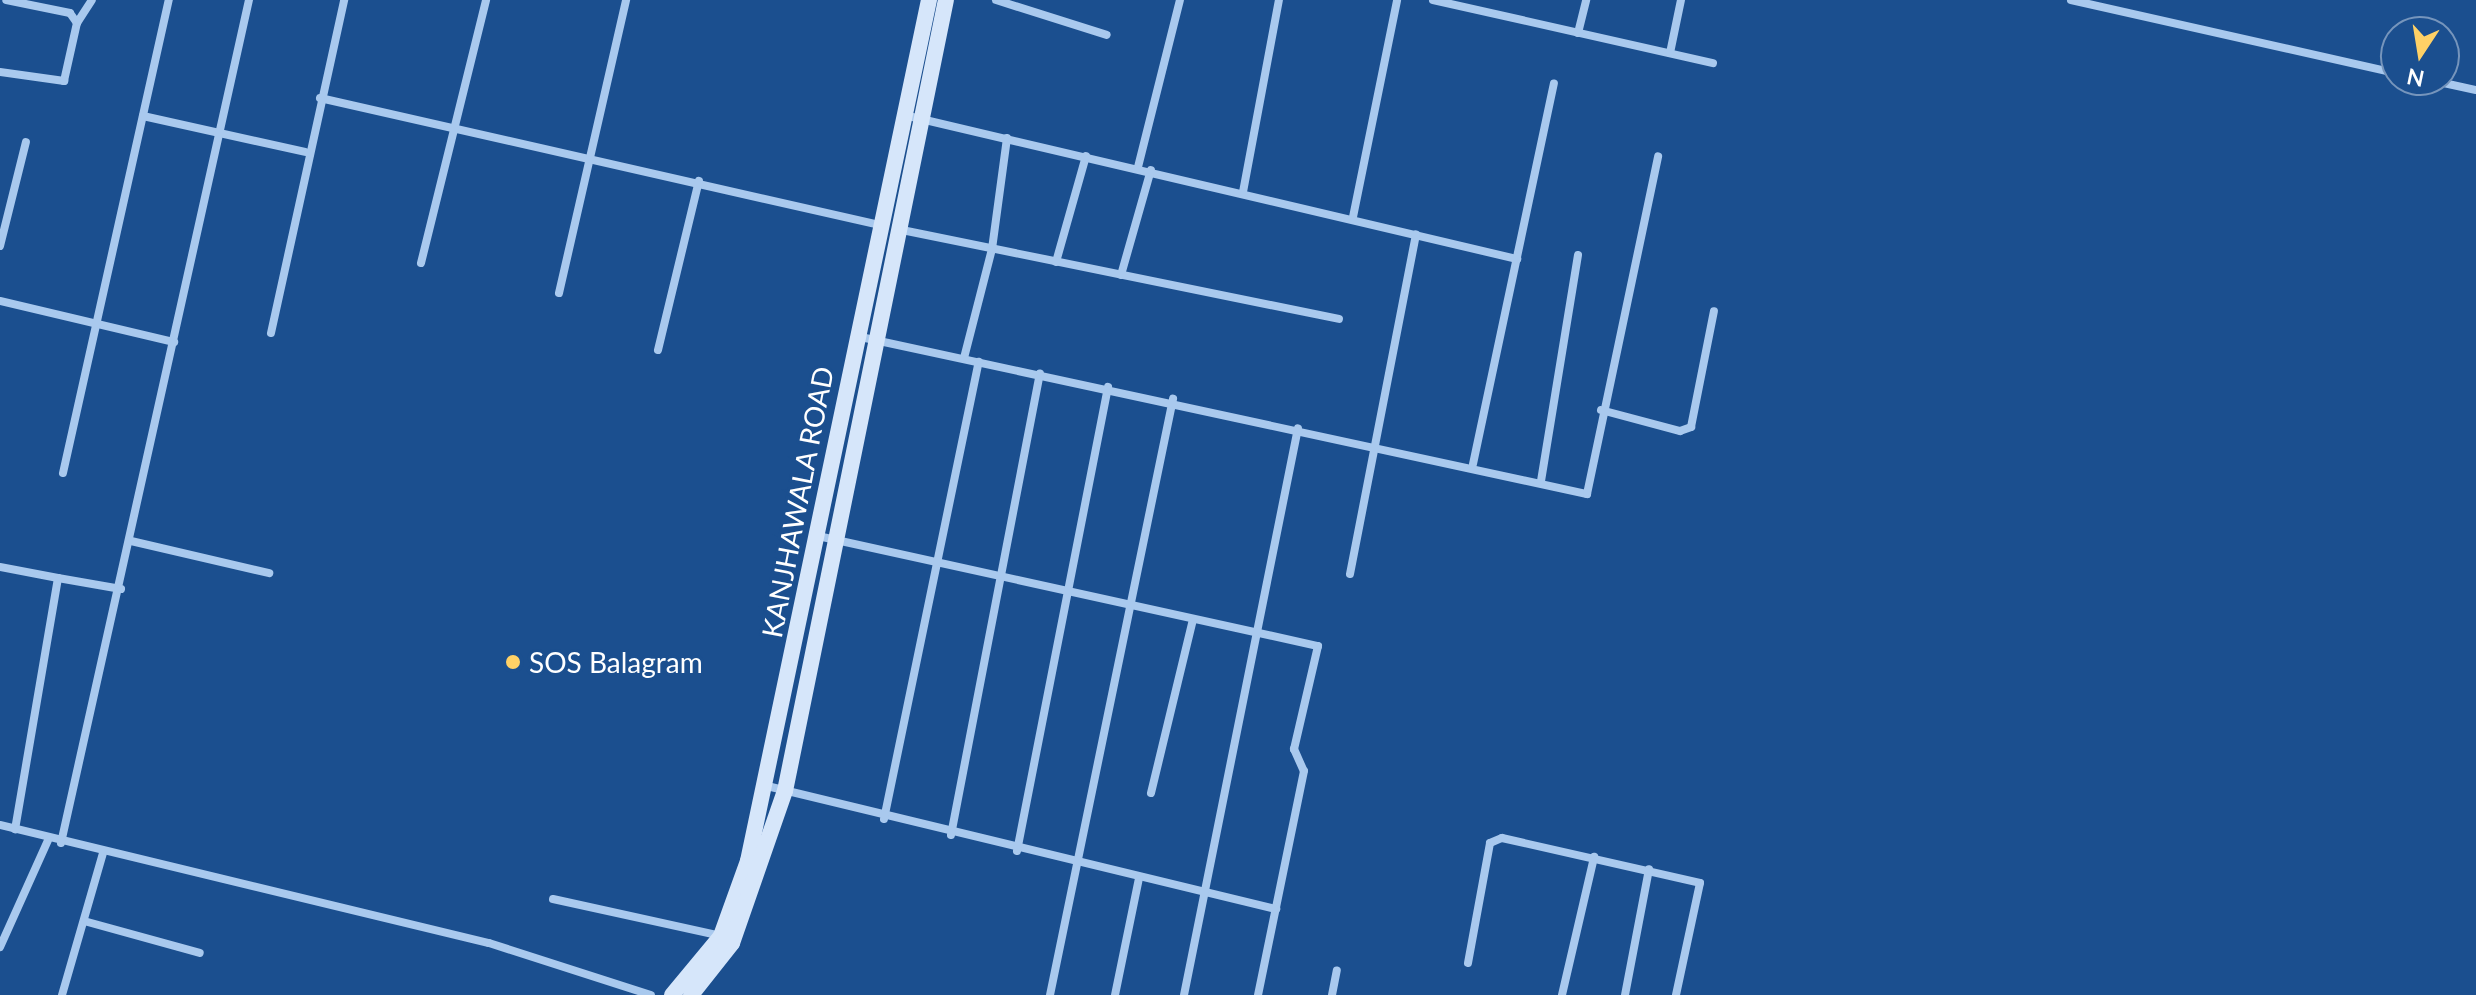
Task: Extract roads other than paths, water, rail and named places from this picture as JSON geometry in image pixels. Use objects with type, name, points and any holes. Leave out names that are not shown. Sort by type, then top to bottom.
[{"type":"main road","name":"KANJHAWALA ROAD","points":[[672,995],[726,939],[767,786],[856,336],[929,0]]},
{"type":"main road","points":[[691,995],[726,939],[785,791],[946,0]]},
{"type":"main road","points":[[916,62],[932,67]]},
{"type":"street","points":[[6,0],[70,13],[77,23]]},
{"type":"street","points":[[0,72],[64,81],[77,23],[92,0]]},
{"type":"street","points":[[63,473],[169,0]]},
{"type":"street","points":[[61,843],[121,589],[249,0]]},
{"type":"street","points":[[271,333],[305,152],[344,0]]},
{"type":"street","points":[[421,263],[486,0]]},
{"type":"street","points":[[559,293],[626,0]]},
{"type":"street","points":[[996,0],[1107,35]]},
{"type":"street","points":[[1138,167],[1180,0]]},
{"type":"street","points":[[1243,192],[1279,0]]},
{"type":"street","points":[[1353,217],[1397,0]]},
{"type":"street","points":[[1433,0],[1466,4],[1713,63]]},
{"type":"street","points":[[1578,33],[1586,0]]},
{"type":"street","points":[[1670,53],[1681,0]]},
{"type":"street","points":[[2071,0],[2380,69]]},
{"type":"street","points":[[1473,464],[1554,84]]},
{"type":"street","points":[[320,98],[593,154],[901,230],[1339,319]]},
{"type":"street","points":[[904,115],[1353,217],[1517,259]]},
{"type":"street","points":[[143,116],[305,152]]},
{"type":"street","points":[[964,358],[992,249],[1007,138]]},
{"type":"street","points":[[0,246],[26,142]]},
{"type":"street","points":[[1056,262],[1086,156]]},
{"type":"street","points":[[856,336],[1173,399],[1371,445],[1473,464],[1587,494],[1601,410],[1658,156]]},
{"type":"street","points":[[1121,275],[1151,170]]},
{"type":"street","points":[[658,350],[699,181]]},
{"type":"street","points":[[1350,574],[1371,445],[1416,234]]},
{"type":"street","points":[[1541,481],[1578,255]]},
{"type":"street","points":[[0,301],[174,342]]},
{"type":"street","points":[[1601,410],[1680,431],[1691,427],[1714,311]]},
{"type":"street","points":[[884,819],[979,362]]},
{"type":"street","points":[[951,835],[1003,580],[1040,373]]},
{"type":"street","points":[[1017,851],[1071,595],[1108,387]]},
{"type":"street","points":[[1050,995],[1173,399]]},
{"type":"street","points":[[1184,995],[1260,631],[1298,428]]},
{"type":"street","points":[[818,536],[1071,595],[1260,631],[1318,646],[1294,749],[1304,771],[1258,995]]},
{"type":"street","points":[[131,541],[269,573]]},
{"type":"street","points":[[0,569],[121,589]]},
{"type":"street","points":[[15,829],[58,578]]},
{"type":"street","points":[[1151,793],[1193,619]]},
{"type":"street","points":[[767,786],[884,819],[1276,909]]},
{"type":"street","points":[[0,825],[48,840],[489,943],[651,995]]},
{"type":"street","points":[[1468,963],[1495,839],[1594,857],[1700,883],[1676,995]]},
{"type":"street","points":[[0,947],[48,840]]},
{"type":"street","points":[[62,995],[103,853]]},
{"type":"street","points":[[1562,995],[1594,857]]},
{"type":"street","points":[[1625,995],[1649,869]]},
{"type":"street","points":[[1115,995],[1139,878]]},
{"type":"street","points":[[553,899],[726,939]]},
{"type":"street","points":[[84,921],[200,953]]},
{"type":"street","points":[[1332,995],[1337,970]]},
{"type":"place","name":"SOS Balagram","points":[[513,662]]}]
